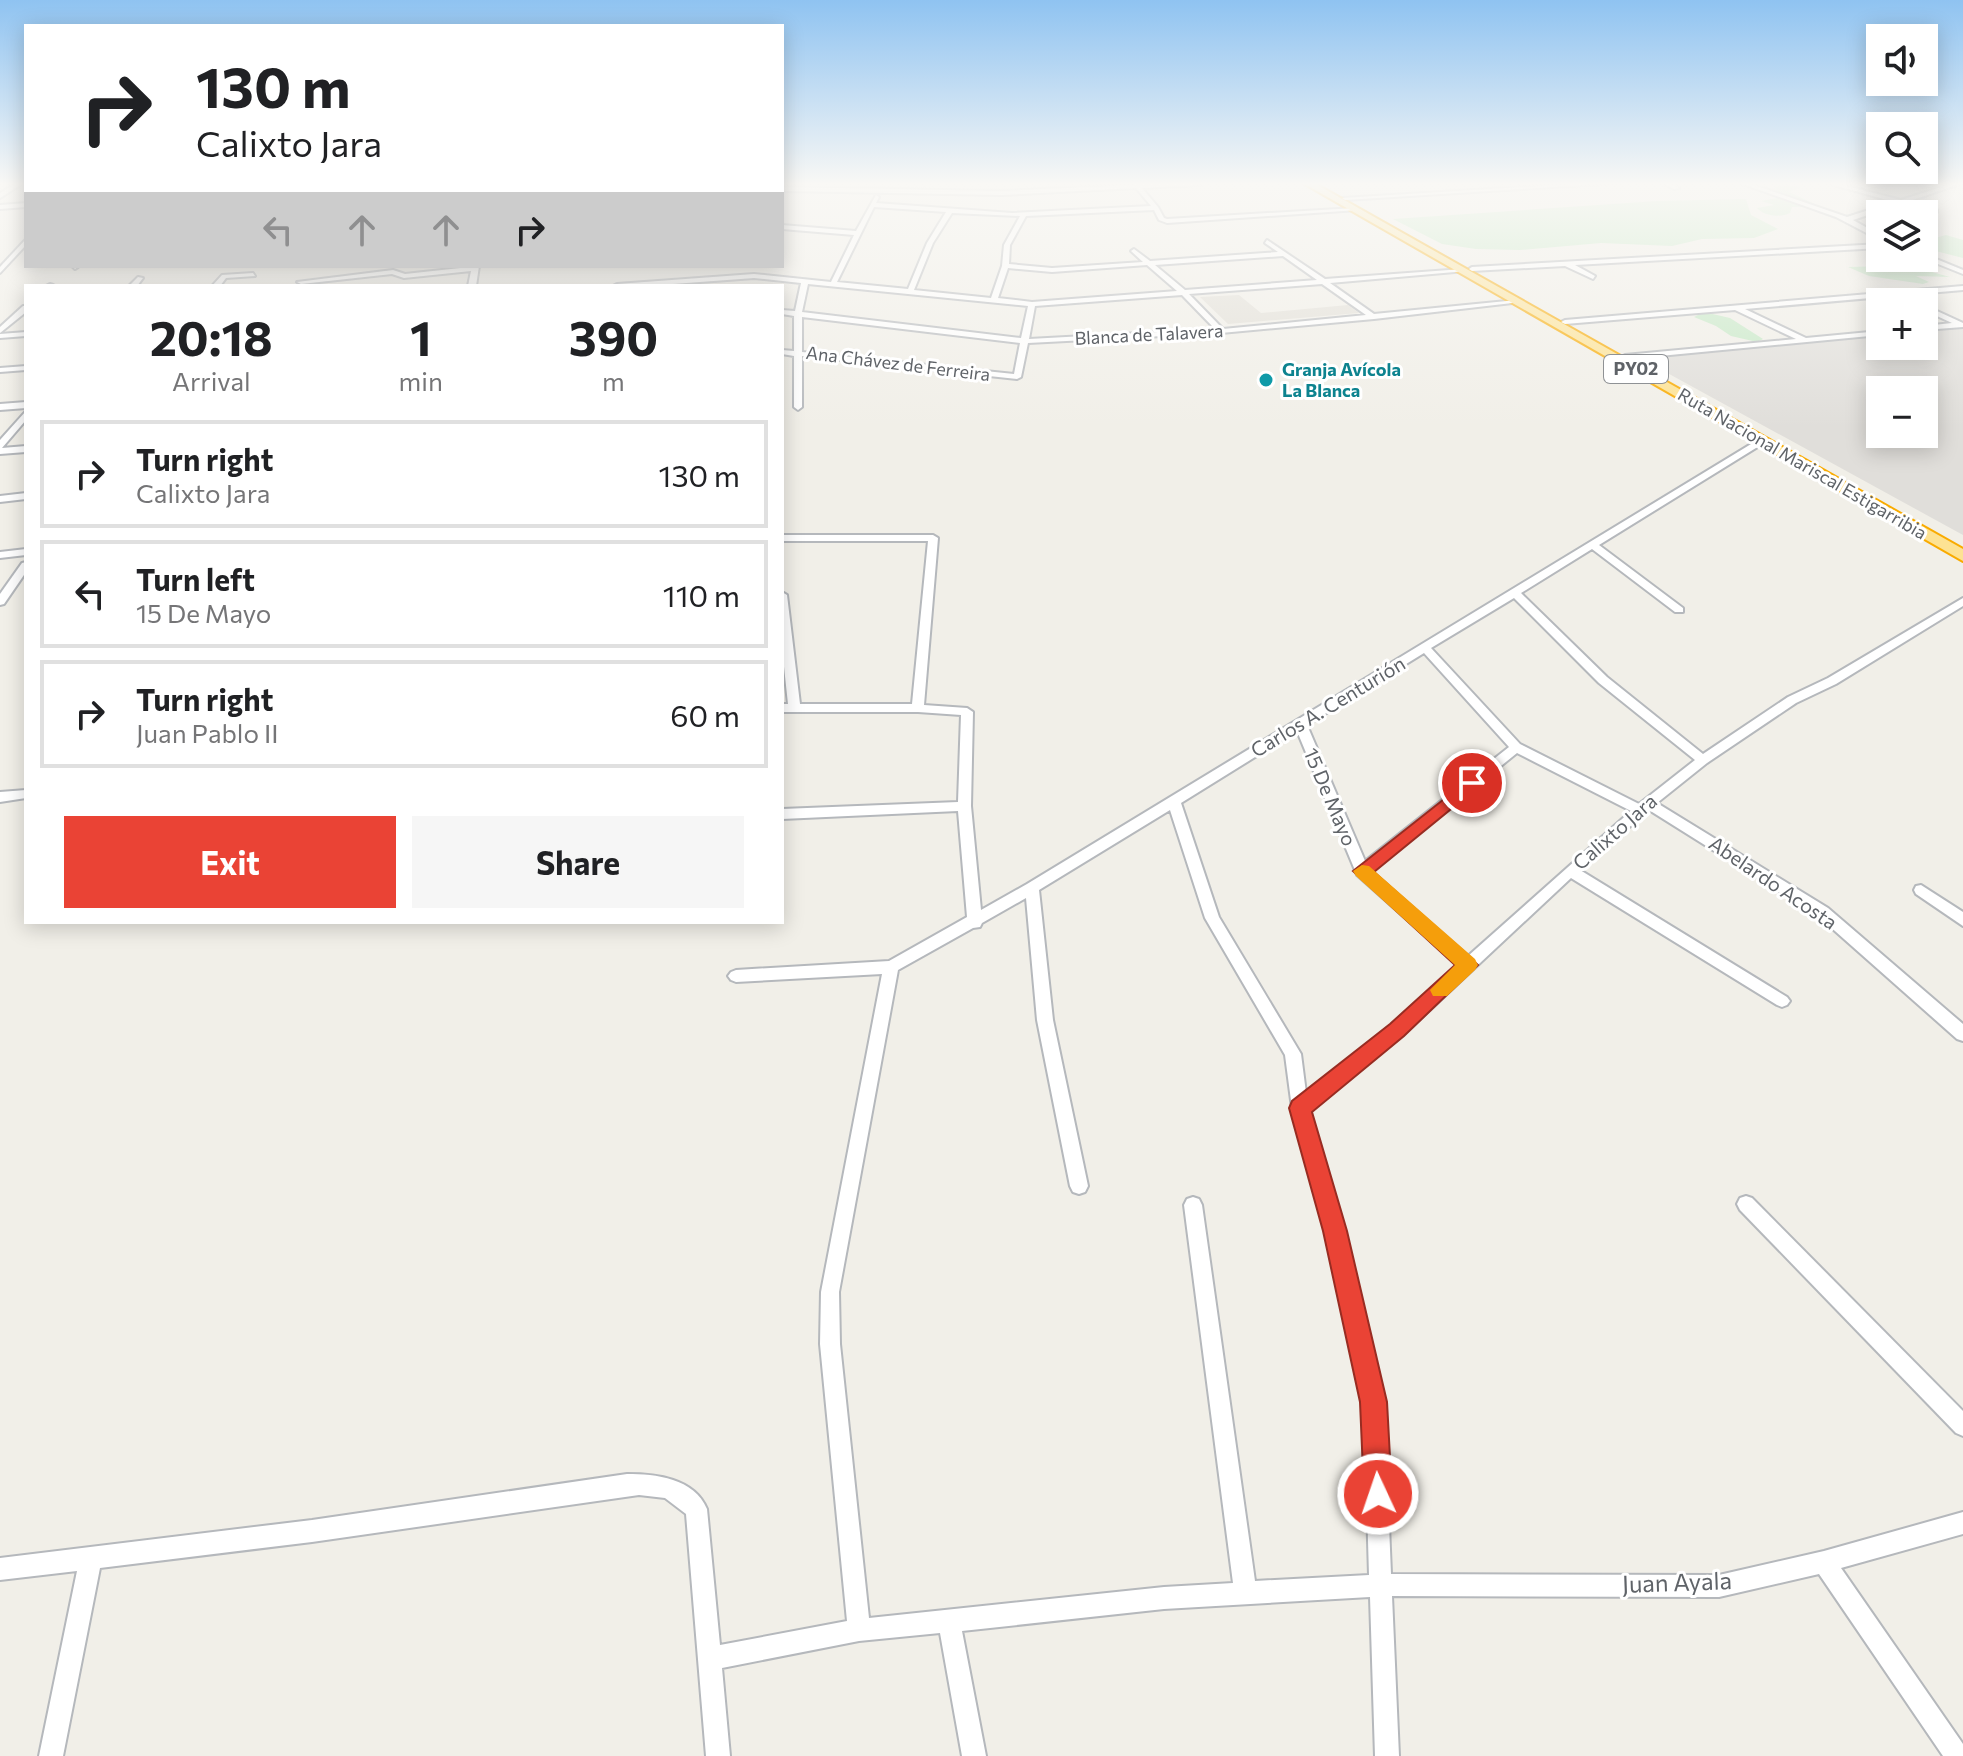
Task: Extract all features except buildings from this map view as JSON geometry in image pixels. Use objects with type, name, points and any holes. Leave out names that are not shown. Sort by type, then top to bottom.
[{"type":"highway","name":"Ruta Nacional Mariscal Estigarribia","points":[[1458,265],[1963,546]]},
{"type":"highway","name":"Ruta Nacional Mariscal Estigarribia","points":[[1458,265],[1517,302],[1963,556]]},
{"type":"street","points":[[833,284],[842,265]]},
{"type":"street","points":[[910,292],[921,265]]},
{"type":"street","points":[[993,301],[1005,266],[1052,270],[1121,265]]},
{"type":"street","points":[[1150,265],[1184,293],[1221,331]]},
{"type":"street","points":[[1300,265],[1374,317]]},
{"type":"street","points":[[644,284],[754,276],[1032,304],[1538,265]]},
{"type":"street","points":[[1569,265],[1593,277]]},
{"type":"street","points":[[300,284],[395,269],[404,276],[476,268]]},
{"type":"street","points":[[754,268],[754,276]]},
{"type":"street","points":[[300,284],[305,274]]},
{"type":"street","points":[[218,284],[224,276],[253,275]]},
{"type":"street","points":[[135,284],[140,278]]},
{"type":"street","points":[[798,407],[798,313],[805,281]]},
{"type":"street","points":[[1938,290],[1963,288]]},
{"type":"street","points":[[1565,322],[1866,297]]},
{"type":"street","name":"Blanca de Talavera","points":[[784,312],[1025,341],[1221,331],[1517,302]]},
{"type":"street","points":[[1025,341],[1032,304]]},
{"type":"street","points":[[1737,308],[1805,340]]},
{"type":"street","points":[[0,334],[24,310]]},
{"type":"street","points":[[1938,313],[1962,324]]},
{"type":"street","points":[[1938,327],[1962,324]]},
{"type":"street","points":[[0,334],[24,334]]},
{"type":"street","points":[[1628,357],[1866,334]]},
{"type":"street","name":"Ana Chávez de Ferreira","points":[[784,352],[1014,378],[1019,376],[1025,341]]},
{"type":"street","points":[[0,370],[24,368]]},
{"type":"street","points":[[0,407],[24,405]]},
{"type":"street","points":[[0,448],[24,417]]},
{"type":"street","name":"Carlos A. Centurión","points":[[891,967],[975,923],[1761,441]]},
{"type":"street","points":[[0,448],[24,449]]},
{"type":"street","points":[[0,499],[24,496]]},
{"type":"street","points":[[784,538],[933,538],[918,708]]},
{"type":"street","points":[[1591,544],[1679,610]]},
{"type":"street","points":[[0,555],[24,552]]},
{"type":"street","points":[[0,602],[24,568]]},
{"type":"street","points":[[1515,593],[1603,680],[1703,760]]},
{"type":"street","name":"Calixto Jara","points":[[1300,1108],[1397,1030],[1570,871],[1644,806],[1703,760],[1792,700],[1832,681],[1963,601]]},
{"type":"street","points":[[784,633],[788,708],[918,708],[963,710],[969,715],[964,806],[975,923]]},
{"type":"street","points":[[1362,871],[1516,747],[1425,648]]},
{"type":"street","name":"15 De Mayo","points":[[1300,724],[1362,871],[1468,965]]},
{"type":"street","name":"Abelardo Acosta","points":[[1516,747],[1644,806],[1823,912],[1963,1034]]},
{"type":"street","points":[[0,797],[24,794]]},
{"type":"street","points":[[1174,801],[1212,918],[1293,1054],[1300,1108],[1335,1231],[1374,1402],[1387,1756]]},
{"type":"street","points":[[784,814],[964,806]]},
{"type":"street","points":[[1570,871],[1782,1001]]},
{"type":"street","points":[[1032,888],[1045,1020],[1079,1186]]},
{"type":"street","points":[[1921,890],[1963,920]]},
{"type":"street","points":[[736,976],[891,967],[830,1292],[830,1344],[859,1630]]},
{"type":"street","points":[[1746,1204],[1963,1426]]},
{"type":"street","points":[[1193,1205],[1246,1594]]},
{"type":"street","points":[[0,1569],[312,1531],[627,1485],[657,1484],[678,1491],[696,1509],[718,1756]]},
{"type":"street","name":"Juan Ayala","points":[[709,1659],[859,1630],[1164,1598],[1383,1585],[1719,1586],[1824,1562],[1963,1523]]},
{"type":"street","points":[[51,1756],[91,1557]]},
{"type":"street","points":[[1824,1562],[1957,1756]]},
{"type":"street","points":[[949,1620],[974,1756]]},
{"type":"shaded area","points":[[1239,295],[1261,313],[1348,305],[1359,313],[1228,324],[1200,297]]},
{"type":"shaded area","points":[[1963,328],[1963,535],[1640,358],[1866,337],[1866,360],[1938,360],[1938,330]]},
{"type":"green space","points":[[1848,267],[1866,267],[1866,272],[1932,272],[1950,277],[1916,276],[1929,282],[1923,284],[1869,276]]},
{"type":"green space","points":[[1704,312],[1730,318],[1763,339],[1757,342],[1731,336],[1694,317]]},
{"type":"slow traffic","points":[[1362,871],[1468,965],[1440,990]]},
{"type":"place","name":"Granja Avícola La Blanca","points":[[1266,380]]},
{"type":"route","points":[[1378,1494],[1374,1402],[1335,1231],[1300,1108],[1397,1030],[1468,965],[1362,871],[1472,783]]}]
